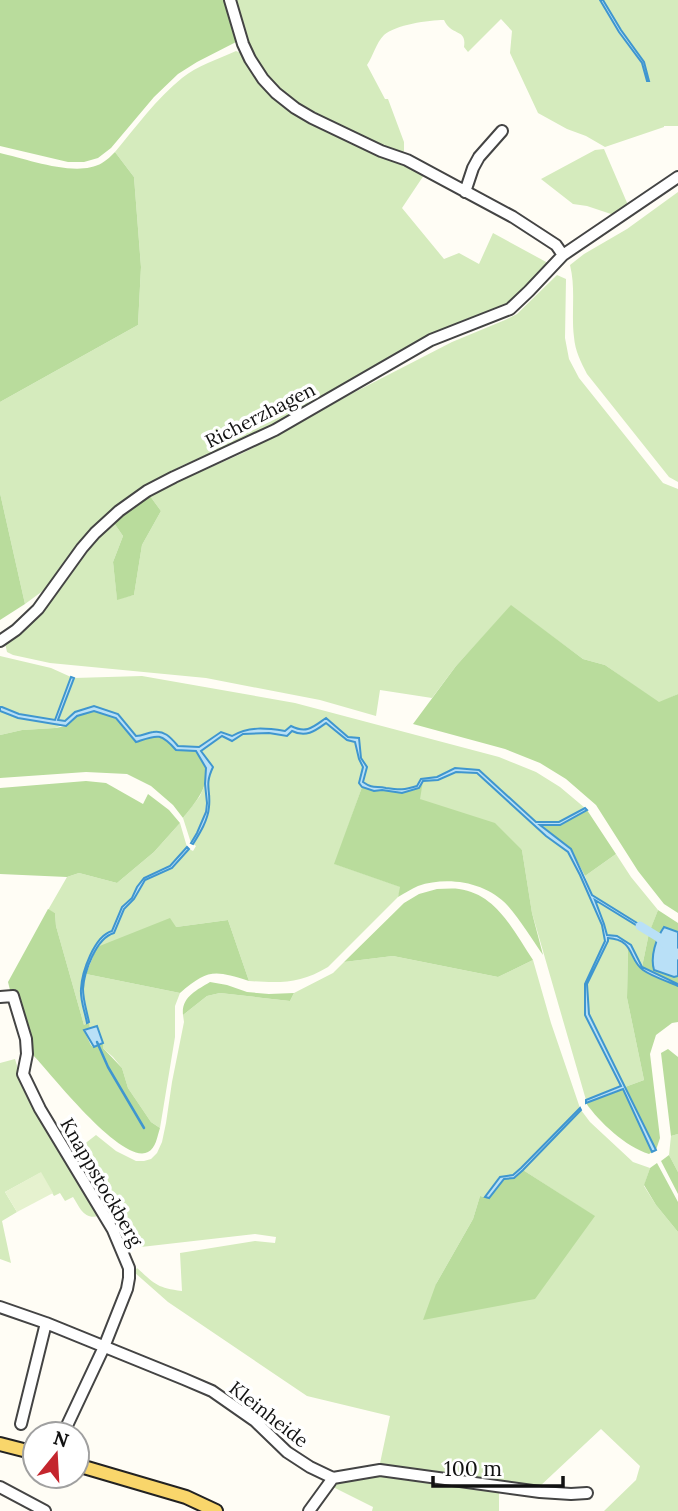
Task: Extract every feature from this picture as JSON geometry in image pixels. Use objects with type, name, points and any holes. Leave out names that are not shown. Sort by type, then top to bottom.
[{"type":"main road","points":[[0,1444],[21,1449]]},
{"type":"main road","points":[[91,1469],[186,1497],[216,1511]]},
{"type":"street","points":[[230,0],[250,59],[263,79],[295,108],[381,151],[407,160],[524,225],[556,245],[564,255]]},
{"type":"street","points":[[465,192],[479,157],[502,131]]},
{"type":"street","name":"Richerzhagen","points":[[0,641],[16,631],[38,609],[95,533],[147,491],[275,430],[431,340],[510,309],[564,255],[678,177]]},
{"type":"street","name":"Knappstockberg","points":[[0,997],[13,996],[19,1014],[27,1054],[23,1074],[40,1109],[113,1230],[129,1268],[127,1289],[104,1348],[70,1420]]},
{"type":"street","name":"Kleinheide","points":[[0,1307],[212,1391],[255,1421],[287,1452],[332,1478]]},
{"type":"street","points":[[22,1420],[46,1324]]},
{"type":"street","points":[[309,1511],[332,1478],[380,1470],[540,1492],[587,1493]]},
{"type":"street","points":[[0,1487],[45,1511]]},
{"type":"green space","points":[[0,0],[227,0],[238,41],[178,74],[154,97],[111,148],[98,158],[84,162],[68,162],[0,146]]},
{"type":"green space","points":[[233,0],[600,0],[642,63],[647,81],[644,62],[603,0],[678,0],[678,126],[664,126],[605,147],[538,113],[510,53],[512,31],[501,19],[468,52],[464,47],[463,37],[444,20],[430,21],[389,31],[379,42],[367,65],[385,99],[388,99],[404,142],[404,151],[400,155],[324,120],[279,91],[265,75],[251,51]]},
{"type":"green space","points":[[236,51],[241,53],[260,81],[310,122],[424,175],[402,208],[444,259],[459,253],[479,264],[493,233],[548,263],[505,305],[411,344],[259,432],[181,466],[147,485],[100,521],[74,548],[44,590],[25,604],[0,493],[0,402],[138,325],[141,267],[134,177],[115,152],[155,104],[182,78],[201,66]]},
{"type":"green space","points":[[604,149],[628,205],[614,215],[573,204],[541,179],[595,150]]},
{"type":"green space","points":[[115,152],[134,177],[141,267],[138,325],[0,402],[0,153],[52,166],[79,169],[102,163]]},
{"type":"green space","points":[[678,192],[678,482],[669,477],[585,370],[573,328],[573,283],[570,265]]},
{"type":"green space","points":[[557,275],[566,279],[565,338],[569,359],[579,378],[663,483],[678,489],[678,694],[659,703],[605,665],[583,659],[511,606],[456,666],[432,698],[380,690],[376,716],[320,700],[206,678],[50,663],[7,652],[5,643],[25,629],[42,612],[102,534],[114,523],[123,536],[113,562],[117,599],[134,595],[142,545],[161,511],[150,496],[243,453],[452,342],[517,314]]},
{"type":"green space","points":[[0,493],[25,604],[0,620]]},
{"type":"green space","points":[[150,496],[161,511],[142,545],[134,595],[117,600],[113,562],[123,536],[114,523]]},
{"type":"green space","points":[[511,605],[583,659],[605,665],[659,702],[678,694],[678,913],[664,904],[638,871],[596,805],[566,779],[540,763],[505,749],[413,724],[456,666]]},
{"type":"green space","points":[[0,656],[51,668],[71,677],[55,720],[19,714],[0,707]]},
{"type":"green space","points":[[142,676],[295,703],[499,757],[536,772],[560,787],[585,808],[559,823],[536,822],[479,770],[455,768],[437,777],[421,779],[417,786],[405,789],[369,786],[363,782],[367,767],[361,758],[359,739],[348,737],[326,718],[306,729],[291,726],[285,731],[258,729],[232,737],[221,732],[199,747],[178,746],[165,734],[157,732],[136,736],[118,714],[75,712],[65,721],[58,720],[74,678]]},
{"type":"green space","points":[[0,711],[18,718],[63,725],[0,735]]},
{"type":"green space","points":[[94,711],[116,718],[136,742],[158,737],[166,740],[176,750],[197,751],[204,762],[206,781],[183,818],[173,805],[151,786],[127,774],[86,772],[0,778],[0,735],[66,726],[77,716]]},
{"type":"green space","points":[[326,723],[347,740],[355,742],[363,767],[359,783],[362,787],[335,864],[401,887],[398,897],[328,967],[308,977],[290,981],[249,981],[228,920],[176,927],[97,947],[107,935],[114,933],[124,909],[146,880],[172,868],[189,849],[193,851],[196,846],[193,844],[204,824],[209,806],[209,781],[213,767],[200,751],[222,736],[232,741],[243,734],[269,733],[287,736],[292,731],[299,734]]},
{"type":"green space","points":[[456,772],[477,773],[546,836],[568,852],[602,925],[605,941],[585,984],[585,1015],[622,1086],[586,1100],[532,913],[522,850],[419,799],[423,781],[438,780]]},
{"type":"green space","points":[[86,781],[106,783],[143,804],[148,794],[169,810],[180,823],[154,852],[117,883],[79,873],[67,877],[0,874],[0,788]]},
{"type":"green space","points":[[423,781],[420,799],[495,823],[522,850],[532,913],[543,955],[508,906],[478,886],[454,882],[430,883],[398,897],[400,887],[334,864],[362,787],[374,791],[402,793],[419,788]]},
{"type":"green space","points":[[205,784],[204,815],[191,843],[183,818],[200,796]]},
{"type":"green space","points":[[587,810],[616,854],[585,876],[571,849],[539,825],[560,825]]},
{"type":"green space","points":[[180,823],[187,847],[170,866],[144,878],[132,898],[122,907],[112,931],[95,945],[83,974],[81,991],[87,1024],[84,1025],[56,926],[55,913],[48,910],[67,877],[79,873],[117,883],[154,852]]},
{"type":"green space","points":[[616,854],[658,910],[650,931],[592,895],[585,876]]},
{"type":"green space","points":[[437,889],[459,889],[484,898],[503,916],[533,960],[498,977],[393,956],[344,962],[404,903],[419,894]]},
{"type":"green space","points":[[594,899],[649,933],[642,967],[633,949],[625,941],[607,935]]},
{"type":"green space","points":[[48,909],[55,913],[56,926],[84,1025],[89,1022],[90,1028],[84,1031],[91,1045],[93,1047],[103,1043],[103,1048],[122,1068],[128,1088],[151,1122],[160,1128],[155,1145],[148,1152],[136,1153],[104,1132],[32,1054],[24,1014],[15,990],[10,990],[8,982]]},
{"type":"green space","points":[[658,910],[678,923],[678,932],[664,928],[658,937],[652,963],[674,977],[678,976],[678,984],[642,967],[649,933]]},
{"type":"green space","points":[[170,918],[176,927],[228,920],[249,981],[212,974],[198,979],[180,993],[86,974],[97,947]]},
{"type":"green space","points":[[607,938],[616,939],[628,947],[627,998],[644,1080],[625,1087],[589,1014],[587,984],[608,941]]},
{"type":"green space","points":[[628,947],[641,968],[678,986],[678,1022],[672,1023],[656,1035],[650,1054],[660,1138],[656,1150],[625,1087],[644,1080],[627,998]]},
{"type":"green space","points":[[393,956],[498,977],[533,960],[580,1108],[521,1168],[513,1175],[499,1177],[485,1197],[480,1196],[473,1219],[436,1284],[594,1216],[523,1170],[581,1110],[590,1122],[633,1162],[650,1168],[644,1186],[678,1232],[678,1511],[604,1511],[636,1480],[640,1466],[601,1429],[539,1487],[379,1468],[390,1416],[307,1396],[168,1302],[134,1272],[137,1268],[157,1284],[182,1291],[180,1253],[255,1241],[275,1243],[276,1237],[255,1234],[141,1247],[130,1241],[74,1152],[96,1135],[116,1151],[136,1161],[151,1159],[157,1153],[166,1123],[183,1015],[207,996],[220,993],[290,1001],[294,993],[333,973],[344,962]]},
{"type":"green space","points":[[86,974],[180,993],[175,1006],[175,1037],[160,1128],[151,1122],[128,1088],[122,1068],[103,1048],[97,1026],[90,1028],[83,991]]},
{"type":"green space","points":[[210,982],[247,992],[294,993],[290,1001],[220,993],[207,996],[183,1015],[187,999]]},
{"type":"green space","points":[[668,1049],[678,1057],[678,1134],[671,1136],[661,1053]]},
{"type":"green space","points":[[15,1059],[26,1096],[99,1216],[86,1215],[73,1197],[65,1201],[60,1193],[54,1196],[40,1173],[5,1192],[17,1212],[2,1221],[11,1263],[0,1259],[0,1063]]},
{"type":"green space","points":[[623,1089],[652,1152],[649,1154],[631,1146],[614,1133],[586,1103]]},
{"type":"green space","points":[[678,1134],[678,1172],[669,1155],[671,1136]]},
{"type":"green space","points":[[669,1155],[678,1172],[678,1194],[661,1161]]},
{"type":"green space","points":[[657,1163],[678,1202],[678,1232],[644,1185],[650,1168]]},
{"type":"green space","points":[[523,1170],[595,1216],[535,1299],[423,1320],[436,1284],[473,1219],[480,1196],[489,1198],[504,1179],[514,1178]]},
{"type":"green space","points":[[41,1172],[53,1193],[17,1212],[5,1192]]},
{"type":"green space","points":[[385,1475],[499,1489],[499,1511],[372,1511],[373,1507],[331,1486],[350,1479]]},
{"type":"water","points":[[600,0],[603,0],[644,62],[649,81],[642,63]]},
{"type":"water","points":[[71,677],[74,678],[58,720],[65,721],[75,712],[94,706],[118,714],[136,736],[161,732],[178,746],[199,747],[221,732],[232,736],[258,729],[285,731],[291,726],[306,729],[326,718],[348,737],[359,738],[361,758],[367,767],[363,782],[369,786],[405,789],[417,786],[421,779],[437,777],[455,768],[479,770],[536,822],[559,822],[585,808],[587,810],[560,825],[540,825],[571,849],[592,895],[650,931],[649,933],[595,900],[607,935],[617,936],[631,945],[642,967],[678,984],[643,970],[623,942],[608,938],[587,984],[589,1014],[656,1150],[652,1152],[623,1089],[586,1103],[586,1100],[621,1086],[585,1015],[585,984],[605,941],[602,925],[580,875],[568,852],[546,836],[477,773],[456,772],[438,780],[423,781],[419,788],[402,793],[374,791],[362,787],[359,783],[363,767],[355,742],[347,740],[326,723],[306,734],[292,731],[287,736],[269,733],[243,734],[232,741],[222,736],[201,751],[213,767],[208,783],[207,817],[193,844],[191,843],[206,812],[207,803],[206,768],[196,751],[176,750],[166,740],[158,737],[136,742],[116,718],[94,711],[77,716],[66,726],[18,718],[0,711],[2,707],[19,714],[55,720]]},
{"type":"water","points":[[187,847],[189,849],[172,868],[145,880],[134,899],[124,909],[114,933],[97,948],[83,989],[89,1022],[87,1023],[81,989],[87,964],[95,947],[112,931],[122,907],[132,898],[144,878],[170,866]]},
{"type":"water","points":[[664,927],[678,932],[678,976],[674,977],[654,970],[654,948]]},
{"type":"water","points":[[97,1026],[103,1043],[94,1047],[84,1030]]},
{"type":"water","points":[[580,1108],[523,1170],[514,1178],[504,1179],[489,1198],[485,1197],[500,1177],[513,1175]]},
{"type":"waterway","points":[[640,926],[658,937],[678,955]]},
{"type":"waterway","points":[[97,1042],[108,1067],[144,1128]]}]
